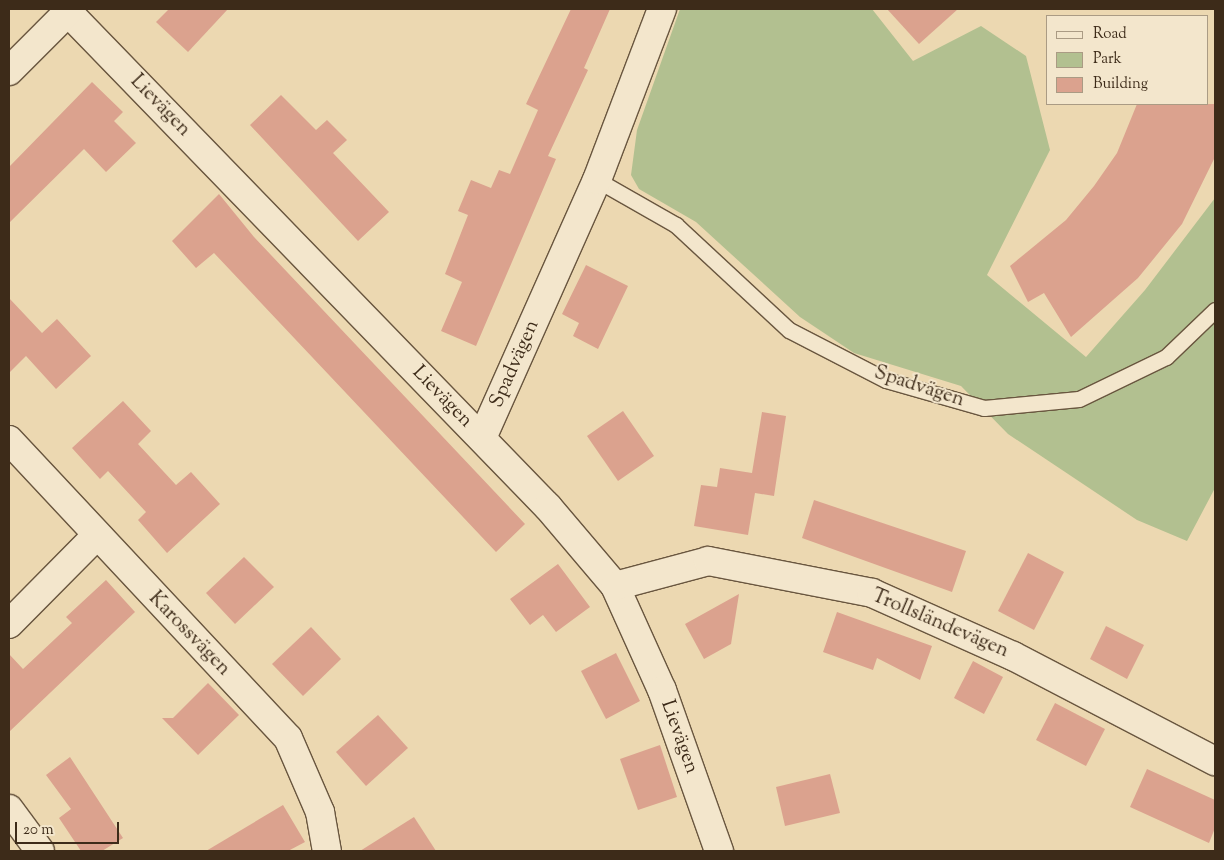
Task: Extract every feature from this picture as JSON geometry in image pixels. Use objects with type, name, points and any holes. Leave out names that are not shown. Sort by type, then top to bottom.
[{"type":"street","name":"Spadvägen","points":[[482,438],[597,180],[662,9]]},
{"type":"street","points":[[9,71],[68,10]]},
{"type":"street","name":"Lievägen","points":[[68,10],[482,438],[615,586],[662,690],[719,851]]},
{"type":"street","name":"Karossvägen","points":[[9,440],[96,536],[288,738],[320,812],[327,851]]},
{"type":"street","points":[[9,624],[96,536]]},
{"type":"street","name":"Trollsländevägen","points":[[615,586],[708,561],[872,593],[1013,656],[1215,761]]},
{"type":"street","points":[[9,809],[40,851]]},
{"type":"lane","name":"Spadvägen","points":[[597,180],[676,224],[790,330],[886,380],[984,408],[1080,399],[1166,357],[1215,310]]},
{"type":"green space","points":[[680,9],[872,9],[913,61],[981,26],[1026,56],[1050,150],[987,275],[1086,357],[1145,290],[1215,198],[1215,488],[1187,541],[1137,520],[1008,434],[961,386],[854,353],[800,317],[696,222],[639,189],[631,175],[637,130]]},
{"type":"building","points":[[169,9],[228,9],[188,52],[156,22]]},
{"type":"building","points":[[571,9],[610,9],[584,68],[588,70],[548,156],[556,159],[476,346],[441,331],[462,282],[445,274],[468,215],[458,211],[471,180],[491,188],[499,170],[510,174],[538,110],[526,104]]},
{"type":"building","points":[[887,9],[958,9],[919,44]]},
{"type":"building","points":[[92,82],[123,112],[114,121],[136,143],[106,172],[84,149],[9,223],[9,167]]},
{"type":"building","points":[[281,95],[316,130],[327,120],[347,140],[333,153],[389,212],[358,241],[250,125]]},
{"type":"building","points":[[1215,104],[1215,157],[1182,224],[1138,278],[1071,337],[1044,293],[1028,302],[1010,266],[1066,220],[1094,186],[1117,153],[1137,105]]},
{"type":"building","points":[[219,194],[254,237],[525,524],[496,552],[214,253],[196,268],[172,241]]},
{"type":"building","points":[[586,265],[628,286],[598,349],[573,336],[579,323],[562,314]]},
{"type":"building","points":[[9,298],[42,333],[57,319],[91,356],[56,389],[26,356],[9,373]]},
{"type":"building","points":[[123,401],[151,431],[138,444],[176,485],[191,472],[220,504],[167,553],[138,520],[146,512],[108,471],[100,479],[72,448]]},
{"type":"building","points":[[623,411],[654,456],[618,481],[587,436]]},
{"type":"building","points":[[762,412],[786,416],[774,496],[755,493],[748,535],[694,526],[701,485],[717,487],[720,468],[752,473]]},
{"type":"building","points":[[814,500],[966,551],[952,592],[802,538]]},
{"type":"building","points":[[1028,553],[1064,572],[1034,630],[998,611]]},
{"type":"building","points":[[244,557],[274,587],[235,624],[206,593]]},
{"type":"building","points":[[558,564],[590,607],[556,632],[543,615],[530,625],[510,599]]},
{"type":"building","points":[[106,580],[135,612],[9,732],[9,654],[23,669],[72,623],[66,617]]},
{"type":"building","points":[[739,594],[731,644],[704,659],[685,624]]},
{"type":"building","points":[[837,612],[932,646],[920,680],[877,658],[873,670],[823,652]]},
{"type":"building","points":[[1106,626],[1144,645],[1127,679],[1090,659]]},
{"type":"building","points":[[311,627],[341,659],[303,696],[272,664]]},
{"type":"building","points":[[616,653],[640,701],[606,719],[581,671]]},
{"type":"building","points":[[973,661],[1003,677],[984,714],[954,698]]},
{"type":"building","points":[[208,683],[239,715],[198,755],[162,718],[173,718]]},
{"type":"building","points":[[1055,703],[1105,729],[1086,766],[1036,740]]},
{"type":"building","points":[[378,715],[408,748],[366,786],[336,752]]},
{"type":"building","points":[[660,745],[677,797],[638,810],[620,759]]},
{"type":"building","points":[[70,757],[123,838],[102,851],[81,851],[59,818],[71,809],[46,775]]},
{"type":"building","points":[[1147,769],[1215,800],[1215,828],[1209,843],[1130,807]]},
{"type":"building","points":[[830,774],[840,813],[785,826],[776,787]]},
{"type":"building","points":[[283,805],[305,842],[288,851],[206,851]]},
{"type":"building","points":[[414,817],[436,851],[360,851]]}]
